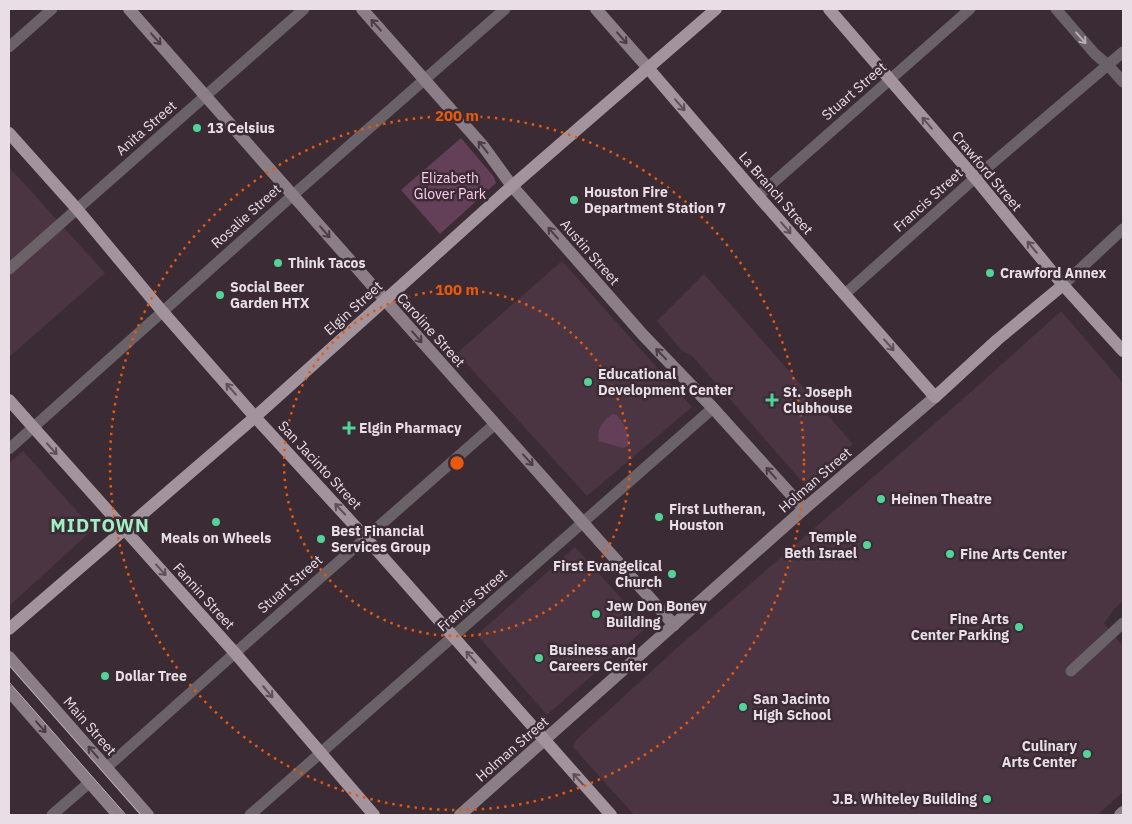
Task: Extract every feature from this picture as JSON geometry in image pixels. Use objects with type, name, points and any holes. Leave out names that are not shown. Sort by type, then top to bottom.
[{"type":"main road","name":"Elgin Street","points":[[9,629],[255,416],[512,186],[716,9]]},
{"type":"main road","name":"Crawford Street","points":[[829,9],[975,178],[1063,285],[1123,351]]},
{"type":"main road","name":"La Branch Street","points":[[648,68],[935,397]]},
{"type":"main road","name":"San Jacinto Street","points":[[9,133],[77,209],[162,311],[611,815]]},
{"type":"main road","name":"Holman Street","points":[[935,397],[1063,285]]},
{"type":"main road","name":"Fannin Street","points":[[9,400],[235,652],[374,815]]},
{"type":"street","points":[[9,47],[52,9]]},
{"type":"street","name":"Caroline Street","points":[[128,9],[674,625]]},
{"type":"street","name":"Anita Street","points":[[9,269],[304,9]]},
{"type":"street","name":"Austin Street","points":[[362,9],[483,146],[512,186],[643,335],[713,408],[804,509]]},
{"type":"street","name":"Rosalie Street","points":[[9,449],[162,311],[505,9]]},
{"type":"street","name":"La Branch Street","points":[[596,9],[648,68]]},
{"type":"street","name":"Stuart Street","points":[[758,196],[970,9]]},
{"type":"street","points":[[1056,9],[1095,54],[1123,82]]},
{"type":"street","name":"Francis Street","points":[[845,294],[975,178],[1123,52]]},
{"type":"street","name":"Holman Street","points":[[1063,285],[1123,229]]},
{"type":"street","name":"Holman Street","points":[[460,815],[804,509],[935,397]]},
{"type":"street","name":"Francis Street","points":[[250,815],[713,408]]},
{"type":"street","name":"Stuart Street","points":[[106,768],[495,424]]},
{"type":"street","points":[[1071,672],[1123,623]]},
{"type":"street","name":"Main Street","points":[[9,657],[148,815]]},
{"type":"street","points":[[9,691],[118,815]]},
{"type":"street","points":[[52,815],[90,782]]},
{"type":"street","points":[[1120,815],[1123,812]]},
{"type":"shaded area","points":[[9,167],[105,273],[9,357]]},
{"type":"shaded area","points":[[562,261],[692,407],[587,496],[457,353]]},
{"type":"shaded area","name":"St. Joseph Clubhouse","points":[[704,274],[853,444],[805,485],[692,356],[682,351],[657,321]]},
{"type":"shaded area","points":[[1061,311],[1123,383],[1123,601],[1114,609],[1104,623],[1123,646],[1123,792],[1097,815],[634,815],[573,747],[576,740],[678,647]]},
{"type":"shaded area","points":[[23,451],[93,529],[9,606],[9,463]]},
{"type":"shaded area","points":[[575,547],[647,627],[547,715],[477,635]]},
{"type":"green space","name":"Elizabeth Glover Park","points":[[461,138],[494,177],[496,183],[440,234],[401,190]]},
{"type":"green space","points":[[613,414],[617,415],[620,419],[627,433],[628,446],[623,448],[599,441],[601,425]]},
{"type":"tram line","points":[[9,665],[141,815]]},
{"type":"tram line","points":[[9,682],[126,815]]},
{"type":"place","name":"13 Celsius","points":[[197,128]]},
{"type":"place","name":"Houston Fire Department Station 7","points":[[574,200]]},
{"type":"place","name":"Think Tacos","points":[[278,263]]},
{"type":"place","name":"Crawford Annex","points":[[990,273]]},
{"type":"place","name":"Social Beer Garden HTX","points":[[220,295]]},
{"type":"place","name":"Educational Development Center","points":[[588,382]]},
{"type":"place","name":"St. Joseph Clubhouse","points":[[772,400]]},
{"type":"place","name":"Elgin Pharmacy","points":[[349,428]]},
{"type":"place","name":"Heinen Theatre","points":[[881,499]]},
{"type":"place","name":"First Lutheran, Houston","points":[[659,517]]},
{"type":"place","name":"Meals on Wheels","points":[[216,522]]},
{"type":"place","name":"Best Financial Services Group","points":[[321,539]]},
{"type":"place","name":"Temple Beth Israel","points":[[867,545]]},
{"type":"place","name":"Fine Arts Center","points":[[950,554]]},
{"type":"place","name":"First Evangelical Church","points":[[672,574]]},
{"type":"place","name":"Jew Don Boney Building","points":[[596,614]]},
{"type":"place","name":"Fine Arts Center Parking","points":[[1019,627]]},
{"type":"place","name":"Business and Careers Center","points":[[539,658]]},
{"type":"place","name":"Dollar Tree","points":[[105,676]]},
{"type":"place","name":"San Jacinto High School","points":[[743,707]]},
{"type":"place","name":"Culinary Arts Center","points":[[1087,754]]},
{"type":"place","name":"J.B. Whiteley Building","points":[[987,799]]},
{"type":"district","name":"MIDTOWN","points":[[100,525]]}]
